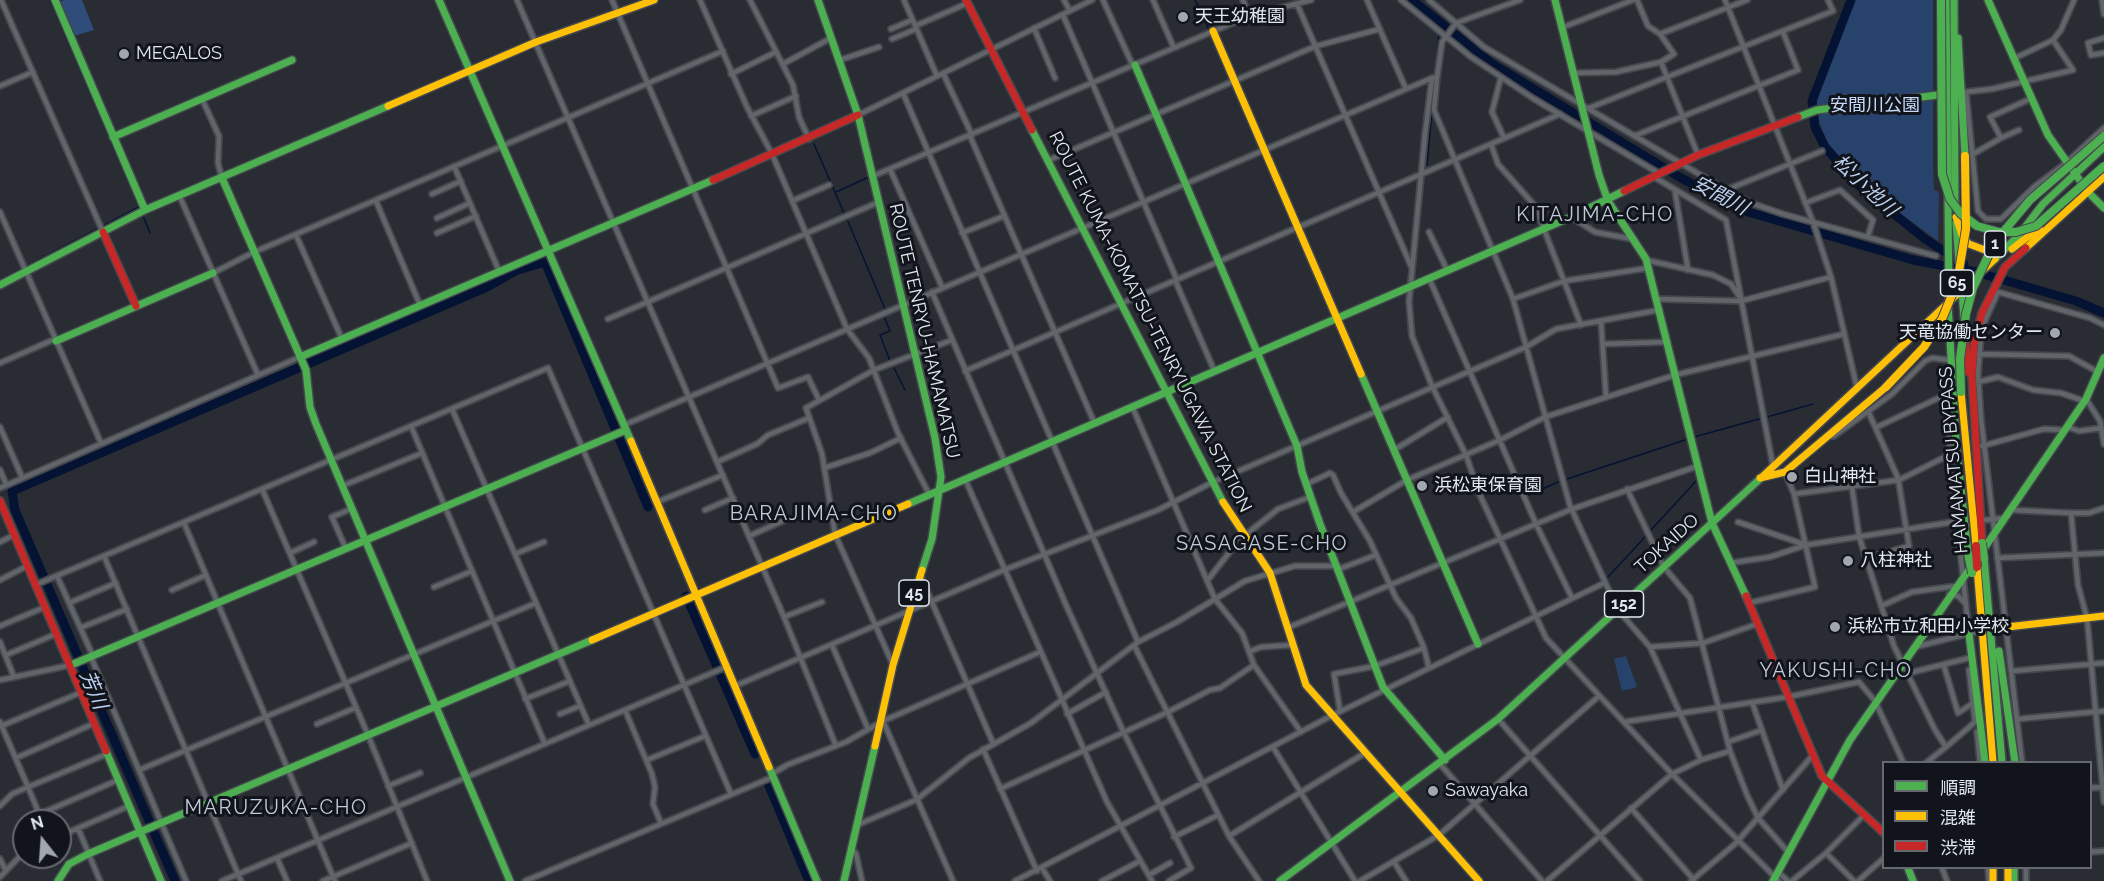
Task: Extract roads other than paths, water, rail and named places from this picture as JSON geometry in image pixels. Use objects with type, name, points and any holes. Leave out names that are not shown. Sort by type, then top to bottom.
[{"type":"main road","points":[[54,0],[113,137],[147,208]]},
{"type":"main road","points":[[439,0],[500,147],[547,250],[621,431],[657,502],[690,597],[735,686],[817,881]]},
{"type":"main road","points":[[0,285],[147,208],[180,197],[536,42],[654,0]]},
{"type":"main road","points":[[1555,0],[1571,74],[1583,106],[1587,130],[1608,201],[1647,264],[1712,523],[1749,603],[1822,776],[1882,831]]},
{"type":"main road","points":[[1941,0],[1942,174],[1950,199],[1961,214],[1977,226],[1999,232],[2016,232],[2036,226],[2104,166]]},
{"type":"main road","points":[[1988,0],[2022,82],[2048,135],[2088,192],[2104,208]]},
{"type":"main road","name":"ROUTE TENRYU-HAMAMATSU","points":[[822,1],[858,115],[935,438],[942,488],[932,539],[907,612],[893,665],[854,826],[844,881]]},
{"type":"main road","name":"ROUTE KUMA-KOMATSU-TENRYUGAWA STATION","points":[[967,1],[1227,510],[1270,573],[1306,685],[1479,881]]},
{"type":"main road","name":"65","points":[[1948,304],[1948,244],[1961,58],[1951,1]]},
{"type":"main road","name":"65","points":[[1951,1],[1957,93],[1957,246],[1962,291]]},
{"type":"main road","points":[[1213,31],[1478,644]]},
{"type":"main road","points":[[113,137],[292,60]]},
{"type":"main road","points":[[1134,65],[1297,446],[1306,484],[1385,690],[1443,762]]},
{"type":"main road","points":[[58,881],[69,864],[88,854],[558,655],[1608,201],[1698,155],[1813,111],[1957,93]]},
{"type":"main road","name":"65","points":[[1760,478],[1785,472],[1886,387],[1924,347],[1942,319],[1957,283],[1966,229],[1969,155],[1957,93]]},
{"type":"main road","points":[[300,357],[809,139],[858,115]]},
{"type":"main road","name":"HAMAMATSU BYPASS","points":[[2002,761],[1984,558],[1979,545],[1961,392],[1961,349],[1966,314],[1973,288],[1999,237],[2030,200],[2104,136]]},
{"type":"main road","name":"1","points":[[1992,264],[2043,204],[2104,147]]},
{"type":"main road","name":"HAMAMATSU BYPASS","points":[[1971,572],[1979,545],[1973,421],[1974,345],[1982,313],[2005,267],[2104,177]]},
{"type":"main road","points":[[222,178],[306,370],[311,411],[351,509],[510,881]]},
{"type":"main road","name":"1","points":[[1993,761],[1985,673],[1968,554],[1950,370],[1948,304],[1992,264],[2088,192]]},
{"type":"main road","name":"1","points":[[1956,218],[1963,237],[1969,244],[1985,250],[1998,247],[2028,224]]},
{"type":"main road","points":[[103,232],[136,306]]},
{"type":"main road","points":[[56,340],[213,273]]},
{"type":"main road","name":"1","points":[[1962,291],[1973,421]]},
{"type":"main road","name":"TOKAIDO","points":[[1280,881],[1402,793],[1498,718],[1566,659],[1948,304]]},
{"type":"main road","points":[[1928,323],[1943,325],[1949,343]]},
{"type":"main road","points":[[1776,878],[1850,740],[1949,595],[1971,572],[2085,400],[2104,358]]},
{"type":"main road","points":[[73,665],[621,431]]},
{"type":"main road","points":[[0,501],[27,566],[37,584],[56,634],[73,665],[107,754],[142,831],[161,881]]},
{"type":"main road","name":"1","points":[[1986,577],[2015,761]]},
{"type":"main road","points":[[2004,627],[2104,616]]},
{"type":"main road","points":[[1972,633],[1983,761]]},
{"type":"street","points":[[1,0],[103,232]]},
{"type":"street","points":[[518,0],[784,617],[801,658],[805,675],[836,746]]},
{"type":"street","points":[[612,0],[778,388],[808,377],[819,400]]},
{"type":"street","points":[[700,0],[731,74],[772,154],[848,329],[869,358],[901,438],[929,494]]},
{"type":"street","points":[[750,0],[783,64],[796,96],[799,117],[809,139]]},
{"type":"street","points":[[904,0],[937,76]]},
{"type":"street","points":[[1064,0],[1070,11]]},
{"type":"street","points":[[858,115],[1092,0]]},
{"type":"street","points":[[1103,0],[1134,65]]},
{"type":"street","points":[[1153,0],[1174,48]]},
{"type":"street","points":[[1242,0],[1249,15]]},
{"type":"street","points":[[873,176],[971,136],[1249,15],[1311,0]]},
{"type":"street","points":[[1367,0],[1406,89]]},
{"type":"street","points":[[1401,0],[1442,35],[1501,77],[1658,174],[1675,191],[1726,220],[1773,466]]},
{"type":"street","points":[[1428,0],[1484,47],[1726,190],[1754,204],[1936,256]]},
{"type":"street","points":[[1442,35],[1456,24],[1508,2],[1520,0]]},
{"type":"street","points":[[1561,28],[1635,0],[1648,26],[1660,34],[1674,54],[1661,62],[1616,72],[1571,74]]},
{"type":"street","points":[[1725,0],[1813,222],[1831,277],[1857,388]]},
{"type":"street","points":[[1660,34],[1747,0]]},
{"type":"street","points":[[1583,106],[1783,32],[1833,11],[1828,0]]},
{"type":"street","points":[[2013,59],[2053,40],[2061,30],[2074,0]]},
{"type":"street","points":[[2102,0],[2104,14]]},
{"type":"street","points":[[892,39],[967,1]]},
{"type":"street","points":[[1297,4],[1412,268]]},
{"type":"street","points":[[1063,15],[1145,202],[1214,370]]},
{"type":"street","points":[[891,29],[912,20]]},
{"type":"street","points":[[1034,28],[1055,78]]},
{"type":"street","points":[[1049,160],[1316,46],[1380,29]]},
{"type":"street","points":[[1634,136],[1798,70],[1783,32]]},
{"type":"street","points":[[1442,35],[1434,78],[1410,286],[1409,314],[1412,336],[1432,386],[1466,455],[1479,493],[1546,638],[1672,774],[1776,878],[1790,881],[1826,853],[1864,815]]},
{"type":"street","points":[[783,64],[832,37]]},
{"type":"street","points":[[2104,38],[2088,43],[2091,55],[2104,52]]},
{"type":"street","points":[[1957,93],[1992,89],[2073,70],[2053,40]]},
{"type":"street","points":[[840,60],[879,47]]},
{"type":"street","points":[[213,273],[214,270],[723,51]]},
{"type":"street","points":[[731,74],[776,52]]},
{"type":"street","points":[[1661,62],[1698,155]]},
{"type":"street","points":[[0,86],[33,72]]},
{"type":"street","points":[[943,73],[1094,422]]},
{"type":"street","points":[[1501,77],[1492,112],[1504,138]]},
{"type":"street","points":[[621,431],[689,397],[942,287],[980,273],[1434,78]]},
{"type":"street","points":[[1434,78],[1434,110],[1513,299],[1572,509],[1618,610],[1650,647],[1701,760]]},
{"type":"street","points":[[903,93],[1014,350],[1136,644],[1228,836],[1259,881]]},
{"type":"street","points":[[751,116],[796,96]]},
{"type":"street","points":[[202,99],[219,136],[218,164],[222,178]]},
{"type":"street","points":[[2001,138],[1990,117],[2030,99]]},
{"type":"street","points":[[965,371],[1560,114]]},
{"type":"street","points":[[2019,130],[1969,155],[1978,211],[1986,219],[2001,219],[2034,187],[2066,163],[2104,128]]},
{"type":"street","points":[[1491,144],[1498,164],[1529,196],[1545,228],[1581,325]]},
{"type":"street","points":[[1726,190],[1822,151]]},
{"type":"street","points":[[454,166],[499,271]]},
{"type":"street","points":[[891,169],[942,287]]},
{"type":"street","points":[[432,194],[460,182]]},
{"type":"street","points":[[792,201],[829,185]]},
{"type":"street","points":[[1805,203],[1840,190],[1873,220],[1868,236]]},
{"type":"street","points":[[1675,191],[1688,270]]},
{"type":"street","points":[[180,197],[258,375]]},
{"type":"street","points":[[375,201],[420,305]]},
{"type":"street","points":[[608,319],[807,235],[879,201]]},
{"type":"street","points":[[437,218],[470,203]]},
{"type":"street","points":[[0,212],[100,443]]},
{"type":"street","points":[[437,233],[476,216]]},
{"type":"street","points":[[962,233],[1004,216]]},
{"type":"street","points":[[1571,217],[1595,232],[1632,239]]},
{"type":"street","points":[[1429,232],[1447,270]]},
{"type":"street","points":[[296,235],[342,339]]},
{"type":"street","points":[[1513,299],[1564,280],[1647,264],[1688,270],[1723,279],[1731,284],[1741,301]]},
{"type":"street","points":[[1657,299],[1741,301],[1831,277]]},
{"type":"street","points":[[1429,278],[1536,524],[1572,598]]},
{"type":"street","points":[[2022,761],[1982,446],[1978,382],[1979,354],[1985,319],[1995,291],[2090,318],[2104,325]]},
{"type":"street","points":[[932,292],[1124,733],[1191,868],[1169,881]]},
{"type":"street","points":[[735,686],[1004,570],[1158,510],[1213,482],[1526,347],[1556,329],[1659,310]]},
{"type":"street","points":[[1601,321],[1606,397]]},
{"type":"street","points":[[1353,512],[1407,480],[1500,440],[1545,417],[1675,375],[1844,334]]},
{"type":"street","points":[[0,363],[56,340]]},
{"type":"street","points":[[893,665],[835,534],[822,454],[806,408],[874,370],[952,340]]},
{"type":"street","points":[[1603,344],[1667,342]]},
{"type":"street","points":[[1979,354],[2069,356],[2098,372]]},
{"type":"street","points":[[0,488],[300,357]]},
{"type":"street","points":[[1824,437],[1834,436],[1892,394],[1925,361],[1932,358],[1950,360]]},
{"type":"street","points":[[37,584],[548,368],[731,794]]},
{"type":"street","points":[[1950,370],[1947,394],[1952,454],[1960,521],[1971,572],[1967,611]]},
{"type":"street","points":[[1978,382],[1998,377],[2033,390],[2061,393],[2085,400],[2100,421],[2104,444]]},
{"type":"street","points":[[1877,427],[1947,394]]},
{"type":"street","points":[[1132,405],[1215,599],[1242,633],[1251,651],[1254,665],[1301,732]]},
{"type":"street","points":[[452,409],[589,725]]},
{"type":"street","points":[[1867,558],[1909,546],[1899,480],[1868,411]]},
{"type":"street","points":[[1394,450],[1448,417]]},
{"type":"street","points":[[717,462],[757,444],[768,435],[809,418]]},
{"type":"street","points":[[411,426],[545,744]]},
{"type":"street","points":[[0,427],[22,477]]},
{"type":"street","points":[[1982,446],[2044,429],[2066,428],[2079,431],[2101,428]]},
{"type":"street","points":[[824,468],[870,453],[901,438]]},
{"type":"street","points":[[342,486],[422,453]]},
{"type":"street","points":[[1794,494],[1899,480],[1952,454]]},
{"type":"street","points":[[1287,628],[1572,509],[1698,466]]},
{"type":"street","points":[[0,470],[6,484]]},
{"type":"street","points":[[1749,603],[1815,587],[1794,494],[1785,472]]},
{"type":"street","points":[[1306,484],[1330,473],[1376,555],[1396,598],[1411,618],[1424,648],[1429,668]]},
{"type":"street","points":[[657,502],[723,475]]},
{"type":"street","points":[[965,478],[1060,700],[1119,827],[1152,881]]},
{"type":"street","points":[[1852,487],[1859,536],[1881,606],[1902,662],[1935,730],[1946,747]]},
{"type":"street","points":[[262,489],[368,735],[427,881]]},
{"type":"street","points":[[1627,489],[1664,567],[1690,598],[1730,751],[1758,818],[1790,853]]},
{"type":"street","points":[[1207,581],[1245,536],[1278,509],[1311,497]]},
{"type":"street","points":[[705,510],[733,498]]},
{"type":"street","points":[[2012,510],[2089,513],[2104,508]]},
{"type":"street","points":[[346,549],[333,517],[351,509]]},
{"type":"street","points":[[2071,513],[2078,585],[2087,618],[2104,802]]},
{"type":"street","points":[[1984,520],[2006,518]]},
{"type":"street","points":[[749,536],[787,519]]},
{"type":"street","points":[[1730,563],[1770,557],[1806,545],[1960,521]]},
{"type":"street","points":[[1738,522],[1806,545]]},
{"type":"street","points":[[184,523],[334,879]]},
{"type":"street","points":[[0,542],[14,535]]},
{"type":"street","points":[[290,553],[314,542]]},
{"type":"street","points":[[515,554],[544,542]]},
{"type":"street","points":[[1997,558],[2104,553]]},
{"type":"street","points":[[854,826],[916,800],[983,749],[1031,723],[1136,644],[1245,581],[1305,564],[1338,568],[1376,555]]},
{"type":"street","points":[[104,556],[241,881]]},
{"type":"street","points":[[0,580],[27,566]]},
{"type":"street","points":[[434,587],[472,571]]},
{"type":"street","points":[[920,574],[993,743]]},
{"type":"street","points":[[172,590],[206,575]]},
{"type":"street","points":[[55,577],[80,628],[186,881]]},
{"type":"street","points":[[1015,881],[1340,711],[1605,582]]},
{"type":"street","points":[[69,603],[116,583]]},
{"type":"street","points":[[1881,606],[1911,592],[1949,585],[1956,586]]},
{"type":"street","points":[[1949,595],[1961,598],[1967,611],[1972,633],[1969,658],[1973,703],[1983,761]]},
{"type":"street","points":[[784,617],[822,602]]},
{"type":"street","points":[[139,770],[536,603]]},
{"type":"street","points":[[0,626],[45,607]]},
{"type":"street","points":[[80,628],[127,609]]},
{"type":"street","points":[[1650,647],[1703,643],[1757,624]]},
{"type":"street","points":[[1912,648],[1972,633]]},
{"type":"street","points":[[6,655],[56,634]]},
{"type":"street","points":[[0,642],[14,677]]},
{"type":"street","points":[[832,645],[868,729]]},
{"type":"street","points":[[1251,651],[1261,647],[1292,645]]},
{"type":"street","points":[[1340,711],[1334,674],[1375,666],[1424,648]]},
{"type":"street","points":[[525,881],[762,781],[794,761],[836,746],[881,722],[1040,652]]},
{"type":"street","points":[[1908,673],[1969,658]]},
{"type":"street","points":[[2012,671],[2104,663]]},
{"type":"street","points":[[0,680],[73,665]]},
{"type":"street","points":[[1000,789],[1124,733],[1210,690],[1220,688],[1254,665]]},
{"type":"street","points":[[1944,666],[1958,713],[1973,703]]},
{"type":"street","points":[[222,881],[726,667]]},
{"type":"street","points":[[525,699],[570,681]]},
{"type":"street","points":[[1624,722],[1787,697],[1859,682],[1875,701],[1903,761]]},
{"type":"street","points":[[38,809],[1,725],[82,692]]},
{"type":"street","points":[[1067,714],[1106,692]]},
{"type":"street","points":[[1360,881],[1439,835],[1599,696]]},
{"type":"street","points":[[1752,702],[1783,790]]},
{"type":"street","points":[[560,714],[580,706]]},
{"type":"street","points":[[317,724],[355,708]]},
{"type":"street","points":[[625,711],[647,760],[654,782],[653,804],[661,823]]},
{"type":"street","points":[[2018,719],[2104,711]]},
{"type":"street","points":[[1498,718],[1640,881]]},
{"type":"street","points":[[881,722],[953,881]]},
{"type":"street","points":[[1928,761],[1976,722]]},
{"type":"street","points":[[16,758],[95,723]]},
{"type":"street","points":[[1728,742],[1762,730]]},
{"type":"street","points":[[2016,761],[2019,735]]},
{"type":"street","points":[[647,760],[705,736]]},
{"type":"street","points":[[1273,747],[1355,881]]},
{"type":"street","points":[[983,749],[1000,789],[1040,869],[1050,881]]},
{"type":"street","points":[[1547,881],[1672,774],[1701,760],[1730,751]]},
{"type":"street","points":[[1228,836],[1365,753]]},
{"type":"street","points":[[0,806],[12,794],[107,754]]},
{"type":"street","points":[[1631,808],[1693,880],[1738,840],[1813,755]]},
{"type":"street","points":[[1443,762],[1474,803],[1542,881]]},
{"type":"street","points":[[388,786],[420,773]]},
{"type":"street","points":[[51,809],[118,780]]},
{"type":"street","points":[[266,811],[300,798]]},
{"type":"street","points":[[72,831],[130,806]]},
{"type":"street","points":[[1174,837],[1218,815]]},
{"type":"street","points":[[78,828],[100,881]]},
{"type":"street","points":[[323,881],[334,879],[412,843]]},
{"type":"street","points":[[850,846],[856,854],[862,881]]},
{"type":"street","points":[[1826,853],[1856,881],[1882,860]]},
{"type":"street","points":[[277,858],[287,881]]},
{"type":"street","points":[[0,859],[6,871]]},
{"type":"street","points":[[1102,881],[1140,861]]},
{"type":"street","points":[[1394,862],[1406,881]]},
{"type":"street","points":[[1149,875],[1170,863]]},
{"type":"street","points":[[0,877],[12,865]]},
{"type":"waterway","points":[[50,0],[140,209]]},
{"type":"waterway","points":[[1175,45],[1209,30],[1195,0]]},
{"type":"waterway","name":"安間川","points":[[1412,0],[1491,63],[1681,178],[1741,210],[1913,260],[1976,272],[2076,301],[2104,313]]},
{"type":"waterway","name":"松小池川","points":[[1851,0],[1812,101],[1815,127],[1825,147],[1858,185],[1925,239],[1964,264]]},
{"type":"waterway","points":[[1437,58],[1439,33]]},
{"type":"waterway","points":[[1135,62],[1170,47]]},
{"type":"waterway","points":[[1094,79],[1129,64]]},
{"type":"waterway","points":[[1074,88],[1089,82]]},
{"type":"waterway","points":[[1433,99],[1434,83]]},
{"type":"waterway","points":[[1427,165],[1432,110]]},
{"type":"waterway","points":[[814,144],[844,213]]},
{"type":"waterway","points":[[836,192],[869,177]]},
{"type":"waterway","points":[[0,280],[139,207]]},
{"type":"waterway","points":[[143,216],[150,233]]},
{"type":"waterway","points":[[847,219],[885,309]]},
{"type":"waterway","name":"芳川","points":[[175,881],[15,510],[12,491],[487,287],[515,271],[545,262],[648,507]]},
{"type":"waterway","points":[[884,316],[890,331],[880,335],[890,361]]},
{"type":"waterway","points":[[894,368],[905,390]]},
{"type":"waterway","points":[[1767,417],[1813,404]]},
{"type":"waterway","points":[[1694,437],[1759,419]]},
{"type":"waterway","points":[[1567,479],[1685,440]]},
{"type":"waterway","points":[[1650,531],[1698,479]]},
{"type":"waterway","points":[[1529,495],[1560,481]]},
{"type":"waterway","points":[[1481,488],[1485,498]]},
{"type":"waterway","points":[[1607,578],[1646,536]]},
{"type":"waterway","points":[[1574,594],[1601,581]]},
{"type":"waterway","points":[[686,596],[755,754]]},
{"type":"waterway","points":[[1543,610],[1552,605]]},
{"type":"waterway","points":[[767,781],[809,881]]},
{"type":"tunnel","points":[[1975,632],[2002,628]]},
{"type":"place","name":"天王幼稚園","points":[[1183,17]]},
{"type":"place","name":"MEGALOS","points":[[124,54]]},
{"type":"place","name":"天竜協働センター","points":[[2055,333]]},
{"type":"place","name":"白山神社","points":[[1792,477]]},
{"type":"place","name":"浜松東保育園","points":[[1422,486]]},
{"type":"place","name":"八柱神社","points":[[1848,561]]},
{"type":"place","name":"浜松市立和田小学校","points":[[1835,627]]},
{"type":"place","name":"Sawayaka","points":[[1433,791]]},
{"type":"district","name":"KITAJIMA-CHO","points":[[1595,215]]},
{"type":"district","name":"BARAJIMA-CHO","points":[[814,514]]},
{"type":"district","name":"SASAGASE-CHO","points":[[1262,544]]},
{"type":"district","name":"YAKUSHI-CHO","points":[[1836,671]]},
{"type":"district","name":"MARUZUKA-CHO","points":[[276,808]]},
{"type":"park label","name":"安間川公園","points":[[1875,106]]}]
